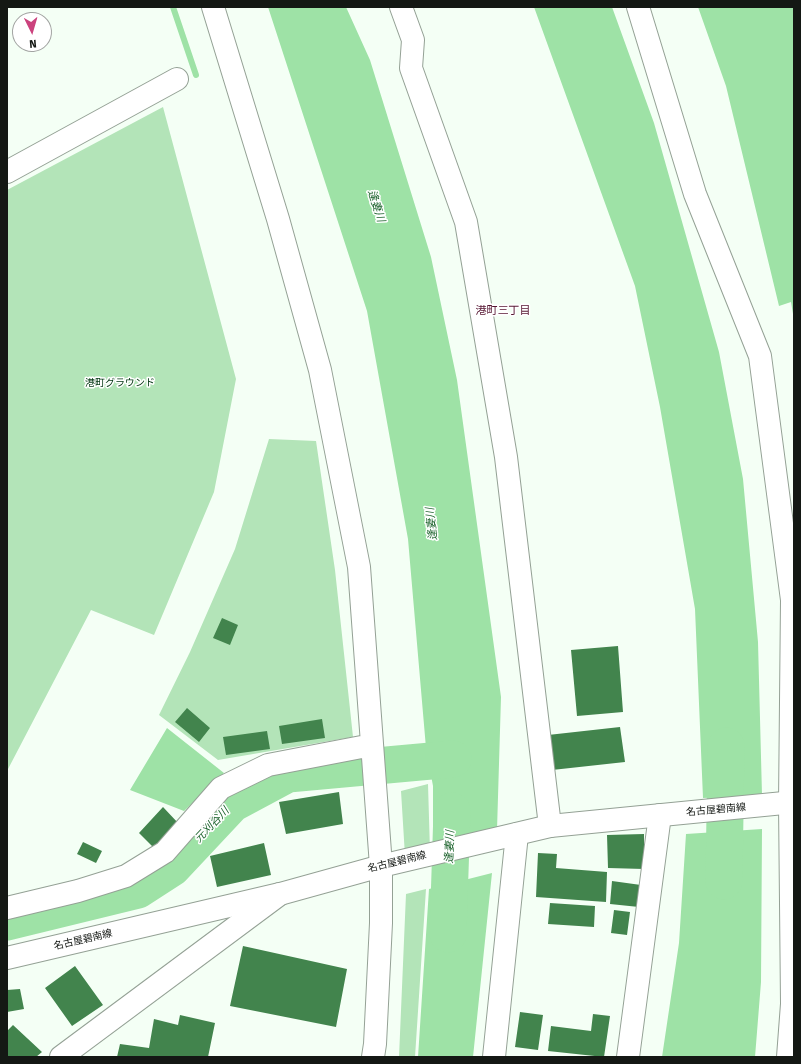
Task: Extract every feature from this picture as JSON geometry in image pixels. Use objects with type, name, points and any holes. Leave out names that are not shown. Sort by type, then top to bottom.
[{"type":"street","points":[[213,7],[278,219],[320,370],[359,567],[381,866],[381,923],[375,1036],[372,1057]]},
{"type":"street","points":[[401,7],[413,40],[411,68],[466,222],[506,457],[550,826]]},
{"type":"street","points":[[638,7],[695,194],[760,356],[792,600],[787,803],[792,1004],[788,1057]]},
{"type":"street","points":[[7,172],[177,79]]},
{"type":"street","points":[[7,908],[78,891],[126,876],[165,852],[221,788],[268,765],[372,746]]},
{"type":"street","name":"名古屋碧南線","points":[[7,958],[280,894],[381,866],[550,826],[787,803]]},
{"type":"street","points":[[628,1057],[666,814]]},
{"type":"street","points":[[494,1057],[517,834]]},
{"type":"street","points":[[61,1057],[280,894]]},
{"type":"green space","name":"港町グラウンド","points":[[163,107],[236,379],[214,492],[154,635],[91,610],[7,771],[7,190]]},
{"type":"green space","points":[[269,439],[316,441],[335,570],[353,737],[218,760],[159,715],[190,652],[235,549]]},
{"type":"green space","points":[[428,784],[430,852],[405,856],[401,791]]},
{"type":"green space","points":[[426,889],[415,1057],[399,1057],[406,894]]},
{"type":"water","points":[[268,7],[346,7],[370,60],[431,257],[457,380],[501,697],[497,830],[433,845],[433,786],[426,748],[408,539],[367,311]]},
{"type":"water","points":[[534,7],[612,7],[654,123],[719,352],[743,479],[758,642],[762,795],[703,798],[695,609],[660,407],[635,286]]},
{"type":"water","points":[[698,7],[794,7],[794,320],[791,302],[779,306],[726,86]]},
{"type":"water","points":[[167,728],[224,773],[184,811],[130,790]]},
{"type":"water","points":[[762,829],[761,982],[755,1057],[662,1057],[679,943],[686,834]]},
{"type":"water","points":[[492,873],[473,1057],[418,1057],[429,889]]},
{"type":"building","points":[[222,618],[238,625],[230,645],[213,638]]},
{"type":"building","points":[[618,646],[623,712],[577,716],[571,650]]},
{"type":"building","points":[[187,708],[210,728],[199,742],[175,722]]},
{"type":"building","points":[[322,719],[325,738],[282,744],[279,726]]},
{"type":"building","points":[[620,727],[625,762],[552,770],[548,735]]},
{"type":"building","points":[[267,731],[270,749],[226,755],[223,737]]},
{"type":"building","points":[[339,792],[343,824],[286,834],[279,802]]},
{"type":"building","points":[[163,807],[179,824],[155,849],[139,833]]},
{"type":"building","points":[[644,834],[644,869],[608,868],[607,835]]},
{"type":"building","points":[[83,842],[102,851],[96,863],[77,854]]},
{"type":"building","points":[[264,843],[271,875],[217,887],[210,856]]},
{"type":"building","points":[[538,853],[557,854],[556,868],[607,872],[606,902],[536,897]]},
{"type":"building","points":[[612,881],[641,885],[639,907],[610,904]]},
{"type":"building","points":[[550,903],[595,906],[594,927],[548,924]]},
{"type":"building","points":[[614,910],[630,912],[627,935],[611,933]]},
{"type":"building","points":[[243,946],[347,969],[336,1027],[230,1006]]},
{"type":"building","points":[[75,966],[103,1005],[72,1026],[45,988]]},
{"type":"building","points":[[20,989],[24,1009],[7,1012],[7,990]]},
{"type":"building","points":[[520,1012],[543,1015],[538,1050],[515,1047]]},
{"type":"building","points":[[593,1014],[610,1016],[604,1057],[548,1051],[551,1026],[591,1031]]},
{"type":"building","points":[[180,1015],[215,1023],[208,1057],[117,1057],[120,1044],[149,1048],[154,1019],[178,1025]]},
{"type":"building","points":[[13,1025],[42,1052],[36,1057],[7,1057],[7,1031]]},
{"type":"waterway","points":[[173,7],[196,75]]},
{"type":"waterway","points":[[724,881],[726,746]]},
{"type":"waterway","name":"元刈谷川","points":[[7,922],[138,890],[172,868],[232,804],[288,774],[453,759]]},
{"type":"waterway","name":"逢妻川","points":[[448,934],[452,811]]},
{"type":"district","name":"港町三丁目","points":[[503,311]]}]
